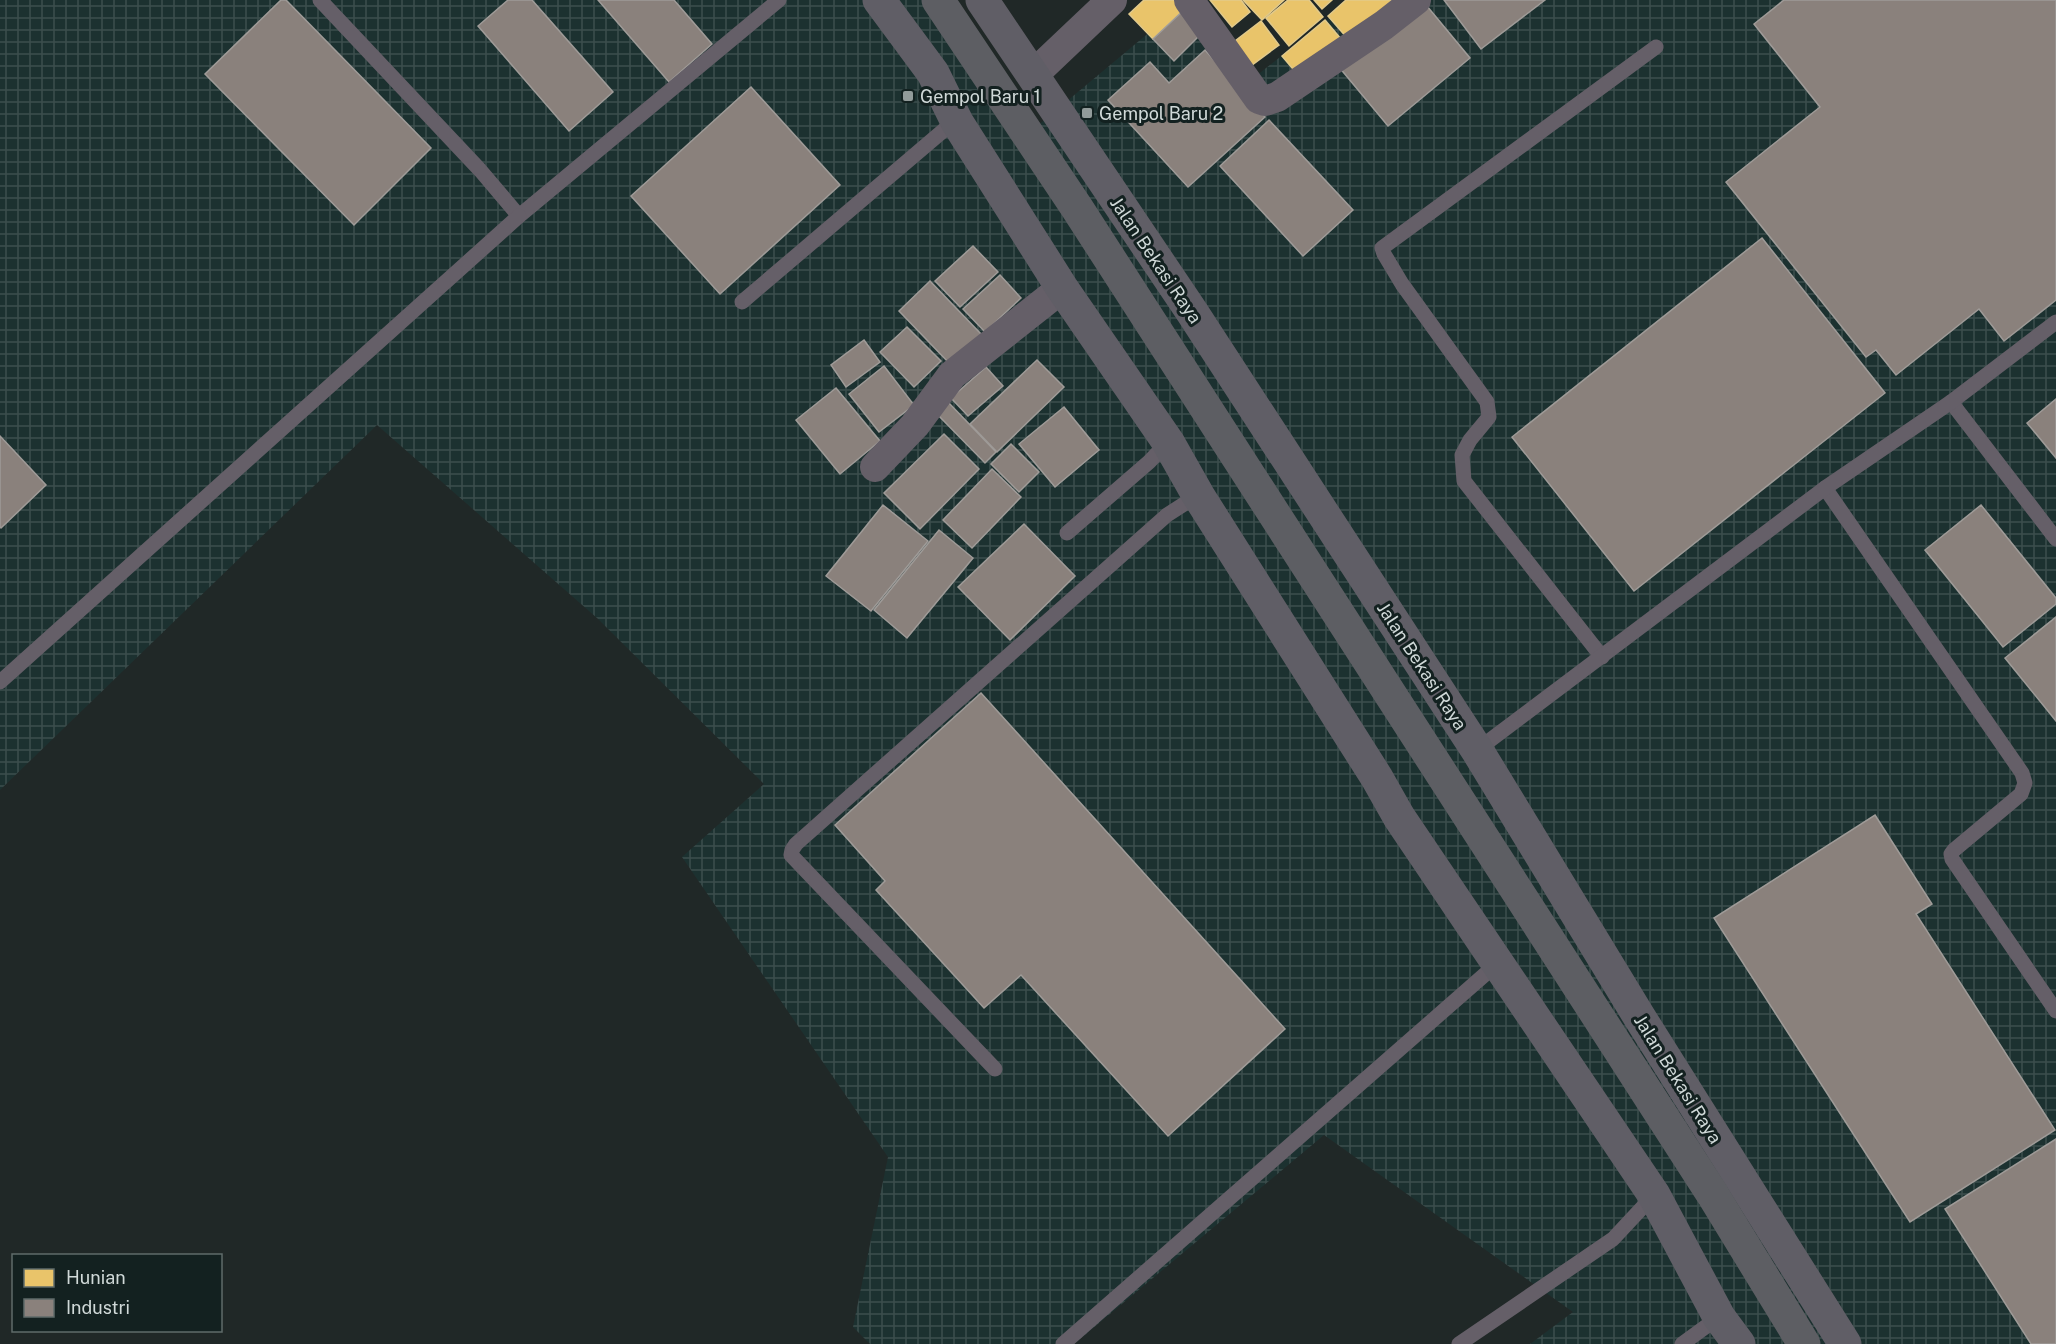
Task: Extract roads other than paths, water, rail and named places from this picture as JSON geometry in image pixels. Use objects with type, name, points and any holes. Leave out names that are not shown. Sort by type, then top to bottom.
[{"type":"highway","points":[[879,0],[933,73],[957,122],[1062,288],[1168,442],[1198,495],[1377,778],[1399,817],[1654,1195],[1719,1317],[1739,1344]]},
{"type":"highway","points":[[938,0],[1077,208],[1693,1165],[1804,1344]]},
{"type":"highway","name":"Jalan Bekasi Raya","points":[[982,0],[1192,312],[1477,750],[1640,1018],[1845,1344]]},
{"type":"street","points":[[1034,75],[1112,0]]},
{"type":"street","points":[[1189,0],[1259,99],[1265,101],[1277,97],[1384,25],[1416,0]]},
{"type":"street","points":[[875,466],[915,425],[952,375],[1062,288]]},
{"type":"lane","points":[[320,0],[480,170],[519,216]]},
{"type":"lane","points":[[0,682],[519,216],[779,0]]},
{"type":"lane","points":[[1602,657],[1464,481],[1462,455],[1470,440],[1489,417],[1487,402],[1402,284],[1382,248],[1656,46]]},
{"type":"lane","points":[[741,302],[944,130],[957,122]]},
{"type":"lane","points":[[1477,750],[1825,488],[1951,402],[2056,322]]},
{"type":"lane","points":[[1951,402],[2056,539]]},
{"type":"lane","points":[[1067,533],[1149,462],[1168,442]]},
{"type":"lane","points":[[1825,488],[2022,773],[2025,783],[2021,794],[1951,854],[1952,859],[2056,1011]]},
{"type":"lane","points":[[995,1069],[791,855],[792,850],[804,836],[1167,515],[1198,495]]},
{"type":"lane","points":[[1063,1344],[1498,963]]},
{"type":"lane","points":[[1459,1344],[1613,1239],[1654,1195]]},
{"type":"lane","points":[[1682,1344],[1719,1317]]},
{"type":"place","name":"Gempol Baru 1","points":[[908,96]]},
{"type":"place","name":"Gempol Baru 2","points":[[1087,113]]}]
